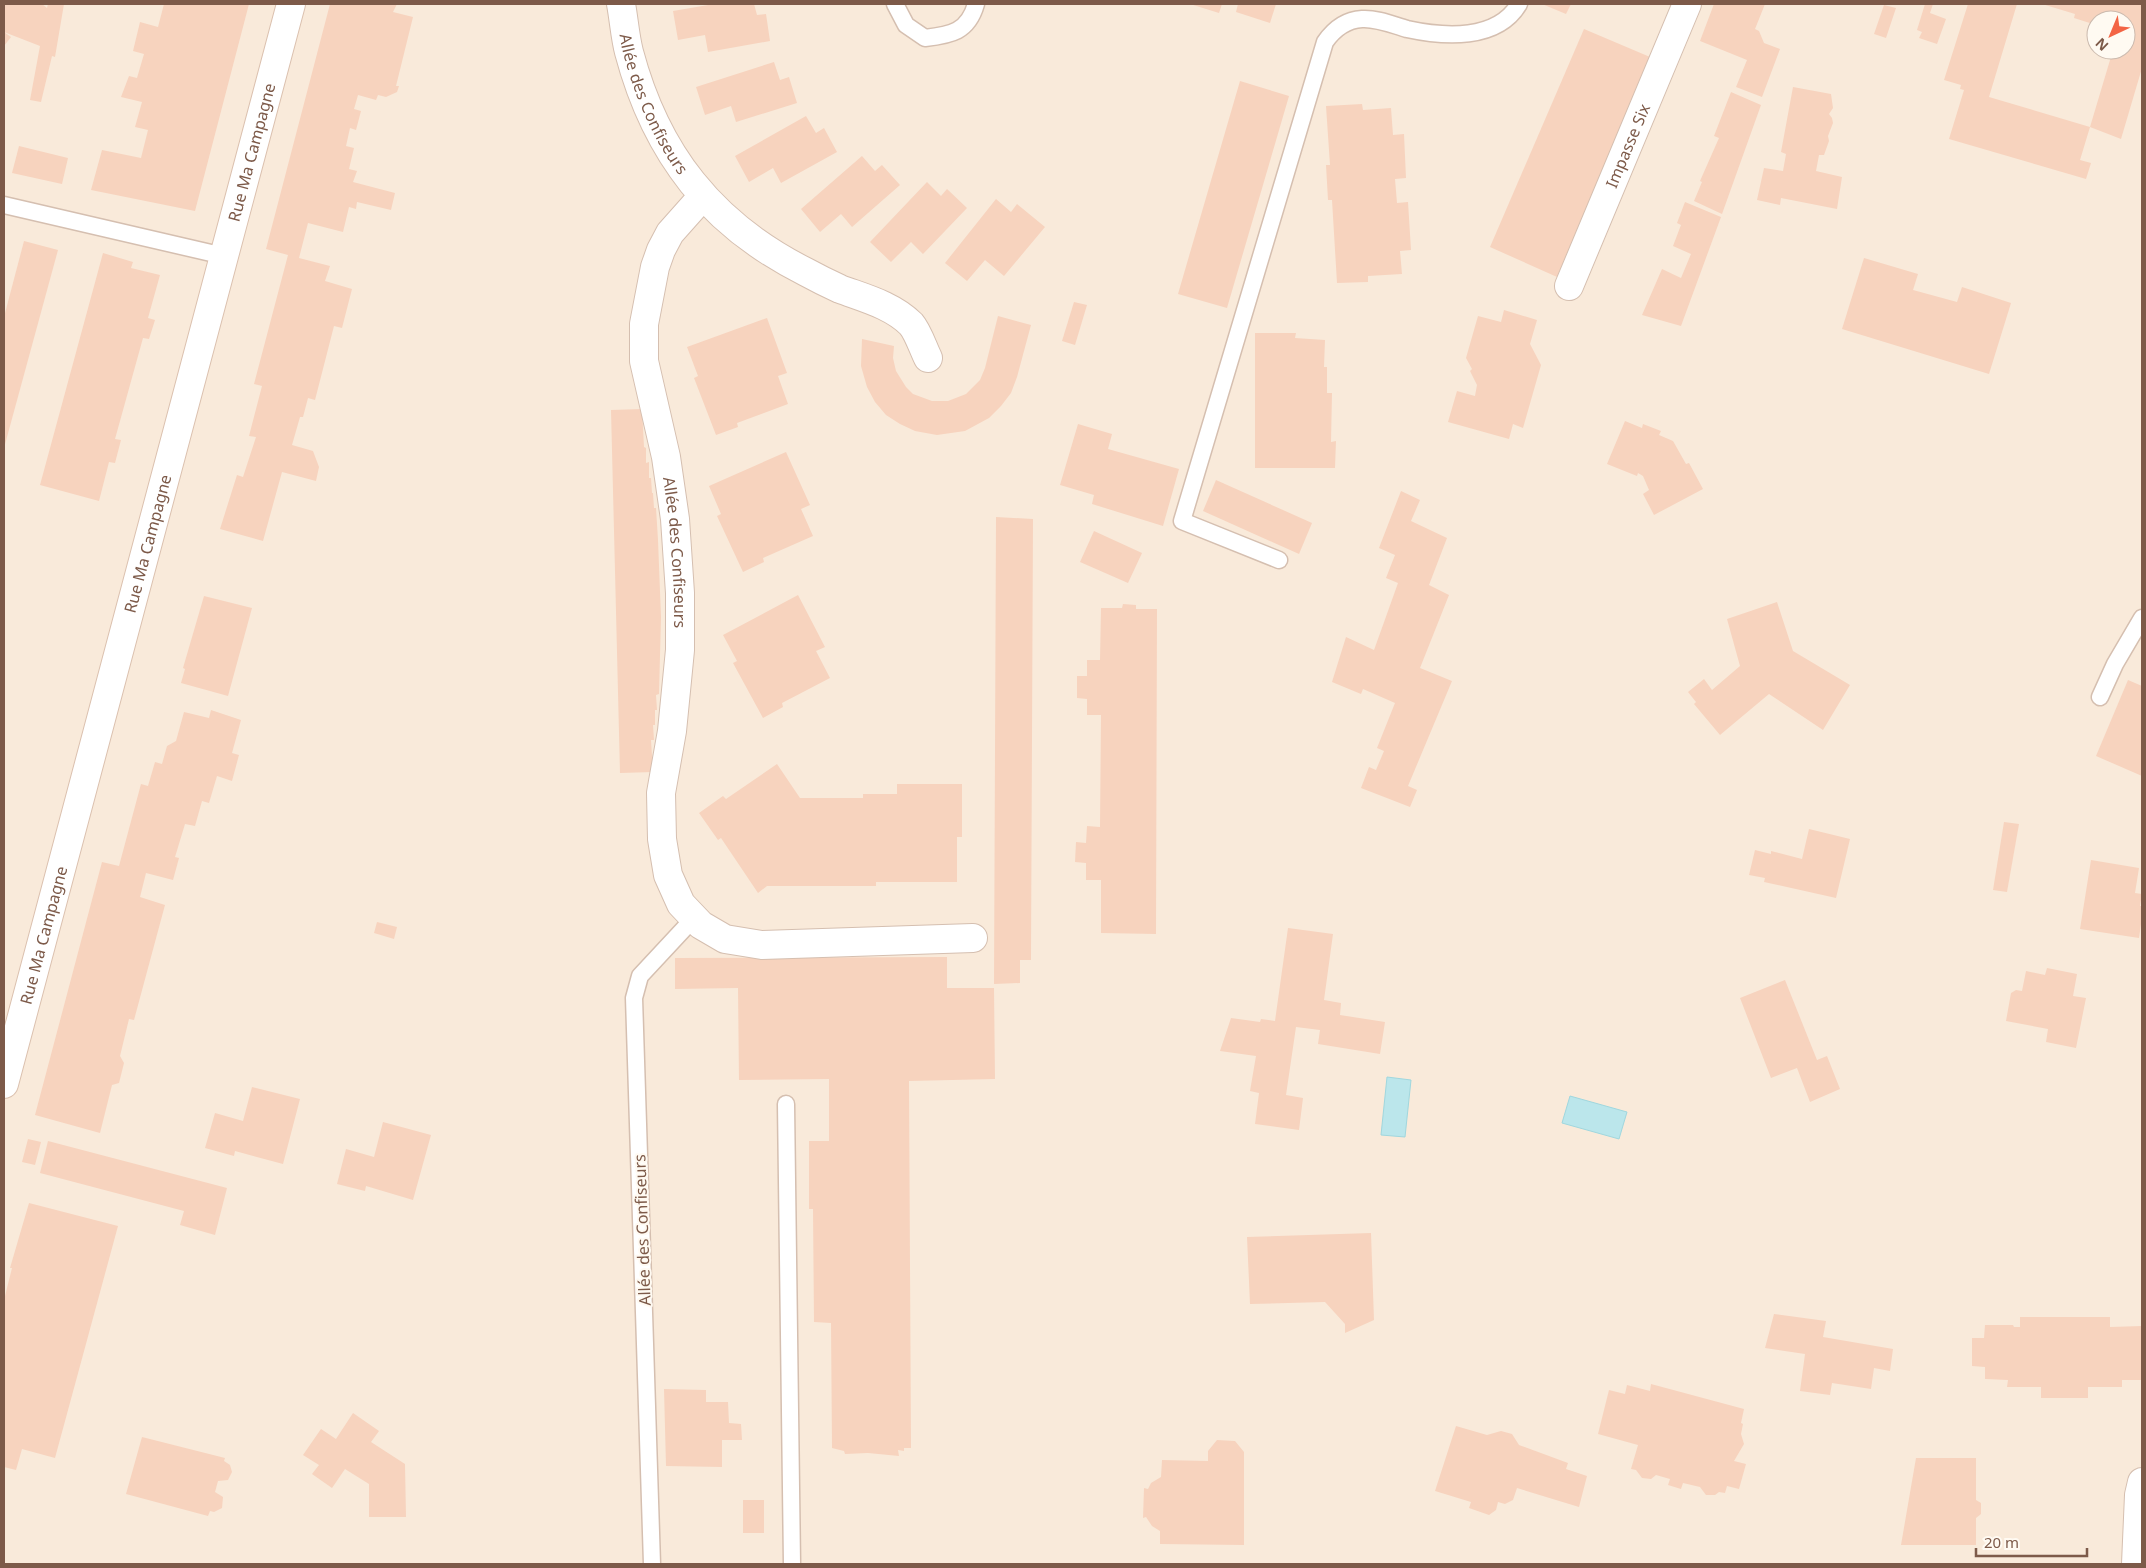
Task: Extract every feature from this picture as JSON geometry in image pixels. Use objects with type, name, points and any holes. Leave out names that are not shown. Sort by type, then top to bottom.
[{"type":"street","name":"Rue Ma Campagne","points":[[4,1084],[10,1035],[224,256],[291,4]]},
{"type":"street","name":"Allée des Confiseurs","points":[[621,4],[629,52],[652,116],[672,156],[702,196],[748,237],[778,256],[838,288],[882,304],[911,325],[928,358]]},
{"type":"street","name":"Impasse Six","points":[[1569,286],[1687,4]]},
{"type":"street","name":"Allée des Confiseurs","points":[[702,196],[670,233],[661,250],[655,267],[644,324],[644,361],[666,457],[675,519],[680,593],[680,650],[672,731],[661,792],[662,839],[668,875],[681,904],[701,925],[725,939],[762,945],[973,938]]},
{"type":"street","points":[[2136,1564],[2138,1495],[2142,1482]]},
{"type":"lane","points":[[896,4],[906,25],[925,38],[946,35],[963,29],[974,14],[976,4]]},
{"type":"lane","points":[[1279,560],[1182,521],[1325,42],[1335,28],[1362,19],[1437,33],[1462,34],[1484,30],[1500,23],[1519,4]]},
{"type":"lane","points":[[4,206],[224,256]]},
{"type":"lane","points":[[2100,697],[2115,664],[2142,618]]},
{"type":"lane","name":"Allée des Confiseurs","points":[[652,1564],[634,998],[640,976],[694,918]]},
{"type":"lane","points":[[786,1104],[792,1564]]},
{"type":"shaded area","points":[[4,4],[2142,4],[2142,1564],[4,1564]]},
{"type":"water","points":[[1387,1077],[1411,1080],[1405,1137],[1381,1135]]},
{"type":"water","points":[[1570,1096],[1627,1112],[1619,1139],[1562,1123]]},
{"type":"building","points":[[4,4],[42,4],[47,8],[48,4],[64,4],[55,57],[52,56],[41,102],[30,100],[40,46],[4,32]]},
{"type":"building","points":[[164,4],[249,4],[195,211],[91,190],[102,150],[141,158],[148,130],[135,127],[142,102],[121,97],[129,76],[137,78],[144,54],[133,51],[140,22],[158,27]]},
{"type":"building","points":[[330,4],[397,4],[393,12],[413,17],[396,86],[399,86],[397,92],[386,97],[378,95],[376,100],[358,95],[354,109],[361,111],[356,130],[350,128],[346,146],[354,148],[349,169],[357,171],[353,182],[395,193],[391,210],[357,202],[356,209],[349,207],[343,232],[308,223],[299,258],[330,266],[325,281],[352,289],[342,328],[334,326],[315,400],[308,398],[292,445],[313,451],[319,467],[316,481],[282,472],[263,541],[220,529],[237,475],[243,477],[256,437],[249,436],[262,386],[254,384],[288,255],[266,249]]},
{"type":"building","points":[[714,4],[754,4],[757,15],[766,14],[770,41],[708,52],[705,35],[678,40],[673,11]]},
{"type":"building","points":[[1190,4],[1222,4],[1219,13]]},
{"type":"building","points":[[1238,4],[1276,4],[1270,23],[1236,12]]},
{"type":"building","points":[[1542,4],[1571,4],[1566,14]]},
{"type":"building","points":[[1714,4],[1765,4],[1755,29],[1759,31],[1764,43],[1780,49],[1762,97],[1736,87],[1747,60],[1700,41]]},
{"type":"building","points":[[1925,4],[1933,4],[1930,13],[1946,19],[1937,44],[1919,38],[1922,32],[1917,30]]},
{"type":"building","points":[[1968,4],[2017,4],[1989,97],[2090,127],[2080,160],[2091,163],[2086,179],[1949,139],[1964,90],[1960,89],[1961,85],[1944,80]]},
{"type":"building","points":[[2042,4],[2142,5],[2142,68],[2121,139],[2090,127],[2110,60],[2136,60],[2136,10],[2086,10],[2086,22],[2074,18],[2075,14]]},
{"type":"building","points":[[1884,5],[1896,8],[1886,38],[1874,34]]},
{"type":"building","points":[[1584,29],[1650,57],[1557,277],[1490,247]]},
{"type":"building","points":[[4,32],[11,37],[4,46]]},
{"type":"building","points":[[774,62],[780,80],[789,77],[797,103],[736,122],[731,106],[705,115],[696,87]]},
{"type":"building","points":[[1240,81],[1289,96],[1227,308],[1178,294]]},
{"type":"building","points":[[1793,87],[1831,94],[1833,108],[1829,114],[1833,123],[1824,155],[1819,155],[1816,171],[1842,177],[1837,209],[1781,198],[1780,205],[1757,200],[1764,168],[1783,171],[1786,154],[1781,152]]},
{"type":"building","points":[[1731,92],[1761,105],[1722,214],[1694,201],[1702,182],[1700,181],[1719,138],[1714,136]]},
{"type":"building","points":[[1362,104],[1363,110],[1391,108],[1393,135],[1404,134],[1406,178],[1395,179],[1397,203],[1408,202],[1411,250],[1400,251],[1402,274],[1368,276],[1368,282],[1337,283],[1332,200],[1328,200],[1326,165],[1330,165],[1326,106]]},
{"type":"building","points":[[806,116],[816,133],[824,128],[837,152],[781,183],[773,168],[749,182],[735,156]]},
{"type":"building","points":[[19,146],[68,158],[62,184],[12,173]]},
{"type":"building","points":[[862,156],[875,171],[882,165],[900,185],[852,227],[841,214],[820,232],[801,209]]},
{"type":"building","points":[[927,182],[941,196],[947,189],[967,208],[923,254],[911,242],[891,262],[870,242]]},
{"type":"building","points":[[996,199],[1011,212],[1017,204],[1045,227],[1004,276],[985,260],[967,281],[945,263]]},
{"type":"building","points":[[1685,202],[1721,217],[1681,326],[1642,315],[1662,269],[1681,278],[1691,254],[1673,246],[1681,225],[1677,223]]},
{"type":"building","points":[[24,241],[58,250],[4,448],[4,317]]},
{"type":"building","points":[[103,253],[133,262],[131,268],[160,275],[148,318],[155,320],[149,339],[143,338],[115,439],[121,440],[115,463],[109,462],[99,501],[40,485]]},
{"type":"building","points":[[1864,258],[1918,274],[1913,290],[1957,302],[1962,287],[2011,303],[1989,374],[1842,329]]},
{"type":"building","points":[[1074,302],[1087,305],[1075,345],[1062,341]]},
{"type":"building","points":[[1504,310],[1537,320],[1530,344],[1541,365],[1523,428],[1513,424],[1509,439],[1448,422],[1457,391],[1475,396],[1477,385],[1466,358],[1478,316],[1501,322]]},
{"type":"building","points":[[998,316],[1031,325],[1011,393],[989,418],[965,431],[937,435],[915,431],[900,424],[886,415],[875,402],[867,387],[861,366],[862,339],[894,346],[893,358],[896,371],[913,394],[932,401],[948,401],[966,394],[980,380],[985,368]]},
{"type":"building","points":[[767,318],[787,373],[778,376],[788,404],[737,423],[738,427],[716,435],[694,378],[698,376],[687,347]]},
{"type":"building","points":[[1255,333],[1296,333],[1295,338],[1325,340],[1324,367],[1327,367],[1327,393],[1332,393],[1331,442],[1336,441],[1335,468],[1255,468]]},
{"type":"building","points":[[642,409],[644,447],[646,448],[646,463],[649,462],[649,478],[651,478],[654,508],[656,508],[658,540],[661,617],[659,694],[656,695],[657,710],[655,710],[655,725],[653,725],[654,740],[651,740],[653,772],[620,773],[611,410]]},
{"type":"building","points":[[1625,421],[1642,428],[1643,424],[1661,431],[1659,435],[1673,441],[1686,464],[1689,463],[1703,489],[1654,515],[1643,494],[1649,490],[1643,476],[1638,473],[1637,476],[1607,464]]},
{"type":"building","points":[[1078,424],[1112,434],[1108,449],[1179,469],[1163,526],[1092,504],[1094,495],[1060,485]]},
{"type":"building","points":[[786,452],[810,505],[801,509],[813,536],[763,558],[764,562],[743,572],[717,516],[721,514],[709,486]]},
{"type":"building","points":[[1216,480],[1312,523],[1299,554],[1203,511]]},
{"type":"building","points":[[1401,491],[1420,500],[1411,521],[1447,538],[1429,585],[1449,595],[1420,668],[1452,681],[1408,786],[1417,790],[1410,807],[1361,788],[1369,767],[1376,770],[1384,751],[1377,748],[1395,703],[1363,689],[1361,694],[1332,682],[1346,637],[1374,650],[1398,583],[1386,578],[1395,555],[1379,548]]},
{"type":"building","points":[[996,517],[1033,519],[1031,960],[1020,960],[1020,983],[994,984]]},
{"type":"building","points":[[1094,531],[1142,553],[1128,583],[1080,562]]},
{"type":"building","points":[[798,595],[825,647],[816,651],[830,678],[782,703],[783,707],[763,718],[733,663],[737,661],[723,635]]},
{"type":"building","points":[[204,596],[252,608],[228,696],[181,683],[185,669],[183,668]]},
{"type":"building","points":[[1777,602],[1793,651],[1850,685],[1823,730],[1769,694],[1720,735],[1694,704],[1696,702],[1688,692],[1704,679],[1712,690],[1740,666],[1727,619]]},
{"type":"building","points":[[1123,604],[1136,605],[1136,609],[1157,609],[1156,934],[1101,933],[1101,880],[1086,880],[1086,863],[1075,862],[1076,842],[1086,843],[1087,826],[1100,827],[1101,715],[1087,715],[1087,699],[1077,698],[1077,676],[1087,676],[1087,660],[1100,660],[1101,608],[1122,608]]},
{"type":"building","points":[[2128,680],[2142,686],[2142,776],[2096,756]]},
{"type":"building","points":[[211,710],[241,720],[232,753],[239,755],[232,781],[217,776],[209,803],[202,801],[195,826],[185,824],[175,857],[179,858],[173,880],[146,873],[140,897],[165,905],[134,1020],[129,1019],[120,1056],[124,1063],[119,1083],[112,1085],[100,1133],[35,1115],[102,862],[119,866],[141,784],[148,786],[155,762],[162,764],[167,746],[176,741],[184,712],[209,718]]},
{"type":"building","points":[[777,764],[800,798],[863,798],[863,794],[897,794],[897,784],[962,784],[962,837],[957,837],[957,882],[876,882],[876,886],[767,886],[758,893],[721,838],[718,840],[699,813],[723,796],[726,799]]},
{"type":"building","points":[[2004,822],[2019,824],[2007,892],[1993,890]]},
{"type":"building","points":[[1809,829],[1850,839],[1836,898],[1764,882],[1765,878],[1749,875],[1755,850],[1771,854],[1771,851],[1802,859]]},
{"type":"building","points":[[2091,860],[2139,868],[2135,893],[2142,894],[2140,906],[2142,906],[2142,917],[2139,938],[2080,929]]},
{"type":"building","points":[[377,922],[397,927],[394,939],[374,933]]},
{"type":"building","points":[[1288,928],[1333,934],[1324,1000],[1341,1003],[1340,1015],[1385,1022],[1380,1054],[1318,1044],[1320,1030],[1296,1027],[1286,1095],[1303,1098],[1299,1130],[1255,1124],[1259,1093],[1250,1091],[1256,1056],[1220,1051],[1231,1018],[1260,1022],[1261,1019],[1275,1021]]},
{"type":"building","points":[[947,957],[947,988],[994,988],[995,1079],[909,1081],[911,1448],[904,1448],[904,1451],[898,1450],[899,1456],[868,1453],[845,1454],[844,1451],[832,1448],[831,1323],[814,1322],[813,1209],[809,1209],[809,1141],[829,1141],[829,1079],[739,1080],[738,988],[675,989],[675,958]]},
{"type":"building","points":[[2047,968],[2077,974],[2073,996],[2086,998],[2076,1048],[2046,1042],[2048,1029],[2006,1021],[2011,993],[2016,990],[2022,991],[2026,971],[2045,975]]},
{"type":"building","points":[[1785,980],[1817,1060],[1827,1056],[1840,1089],[1810,1102],[1797,1068],[1771,1078],[1740,998]]},
{"type":"building","points":[[252,1087],[300,1099],[283,1164],[235,1151],[234,1156],[205,1148],[215,1113],[243,1121]]},
{"type":"building","points":[[383,1122],[431,1135],[413,1200],[366,1186],[365,1191],[337,1184],[346,1149],[374,1157]]},
{"type":"building","points":[[28,1139],[41,1142],[35,1165],[22,1162]]},
{"type":"building","points":[[48,1141],[227,1188],[215,1235],[180,1225],[184,1211],[40,1173]]},
{"type":"building","points":[[29,1203],[118,1226],[55,1458],[22,1449],[16,1470],[4,1467],[4,1300],[12,1268],[10,1268]]},
{"type":"building","points":[[1371,1233],[1374,1320],[1345,1333],[1345,1324],[1325,1302],[1250,1304],[1247,1237]]},
{"type":"building","points":[[1774,1314],[1826,1321],[1823,1337],[1893,1349],[1890,1371],[1874,1368],[1871,1389],[1832,1383],[1830,1395],[1800,1391],[1805,1354],[1765,1348]]},
{"type":"building","points":[[2020,1317],[2110,1317],[2110,1327],[2142,1326],[2142,1380],[2122,1380],[2122,1387],[2088,1387],[2088,1398],[2041,1398],[2041,1387],[2007,1387],[2008,1380],[1985,1379],[1985,1367],[1972,1366],[1972,1338],[1984,1338],[1985,1325],[2013,1325],[2014,1327],[2020,1327]]},
{"type":"building","points":[[1651,1384],[1744,1409],[1741,1434],[1744,1444],[1734,1461],[1746,1464],[1739,1489],[1727,1486],[1725,1493],[1719,1492],[1715,1495],[1706,1495],[1700,1487],[1683,1483],[1681,1489],[1668,1485],[1670,1479],[1656,1475],[1651,1479],[1642,1478],[1636,1470],[1631,1469],[1638,1445],[1598,1434],[1609,1390],[1625,1394],[1627,1385],[1650,1391]]},
{"type":"building","points":[[664,1389],[706,1390],[706,1402],[728,1402],[729,1423],[741,1424],[742,1440],[722,1440],[722,1467],[666,1466]]},
{"type":"building","points":[[353,1413],[379,1431],[371,1442],[405,1464],[406,1517],[369,1517],[369,1484],[345,1469],[332,1488],[312,1474],[319,1465],[303,1455],[321,1429],[336,1439]]},
{"type":"building","points":[[1456,1426],[1487,1435],[1501,1431],[1512,1434],[1519,1445],[1568,1463],[1566,1469],[1587,1476],[1579,1507],[1517,1488],[1513,1500],[1505,1504],[1498,1502],[1496,1510],[1489,1515],[1469,1508],[1471,1502],[1435,1491]]},
{"type":"building","points":[[142,1437],[225,1458],[224,1461],[230,1465],[232,1472],[228,1480],[218,1481],[215,1492],[223,1497],[222,1508],[214,1512],[210,1511],[208,1516],[126,1494]]},
{"type":"building","points":[[1217,1440],[1235,1441],[1244,1452],[1244,1545],[1160,1544],[1160,1531],[1152,1526],[1146,1517],[1143,1518],[1144,1488],[1148,1489],[1151,1483],[1161,1477],[1162,1460],[1208,1461],[1208,1451]]},
{"type":"building","points":[[1916,1458],[1976,1458],[1976,1500],[1981,1503],[1981,1514],[1976,1518],[1976,1545],[1901,1545]]},
{"type":"building","points":[[743,1500],[764,1500],[764,1533],[743,1533]]}]
